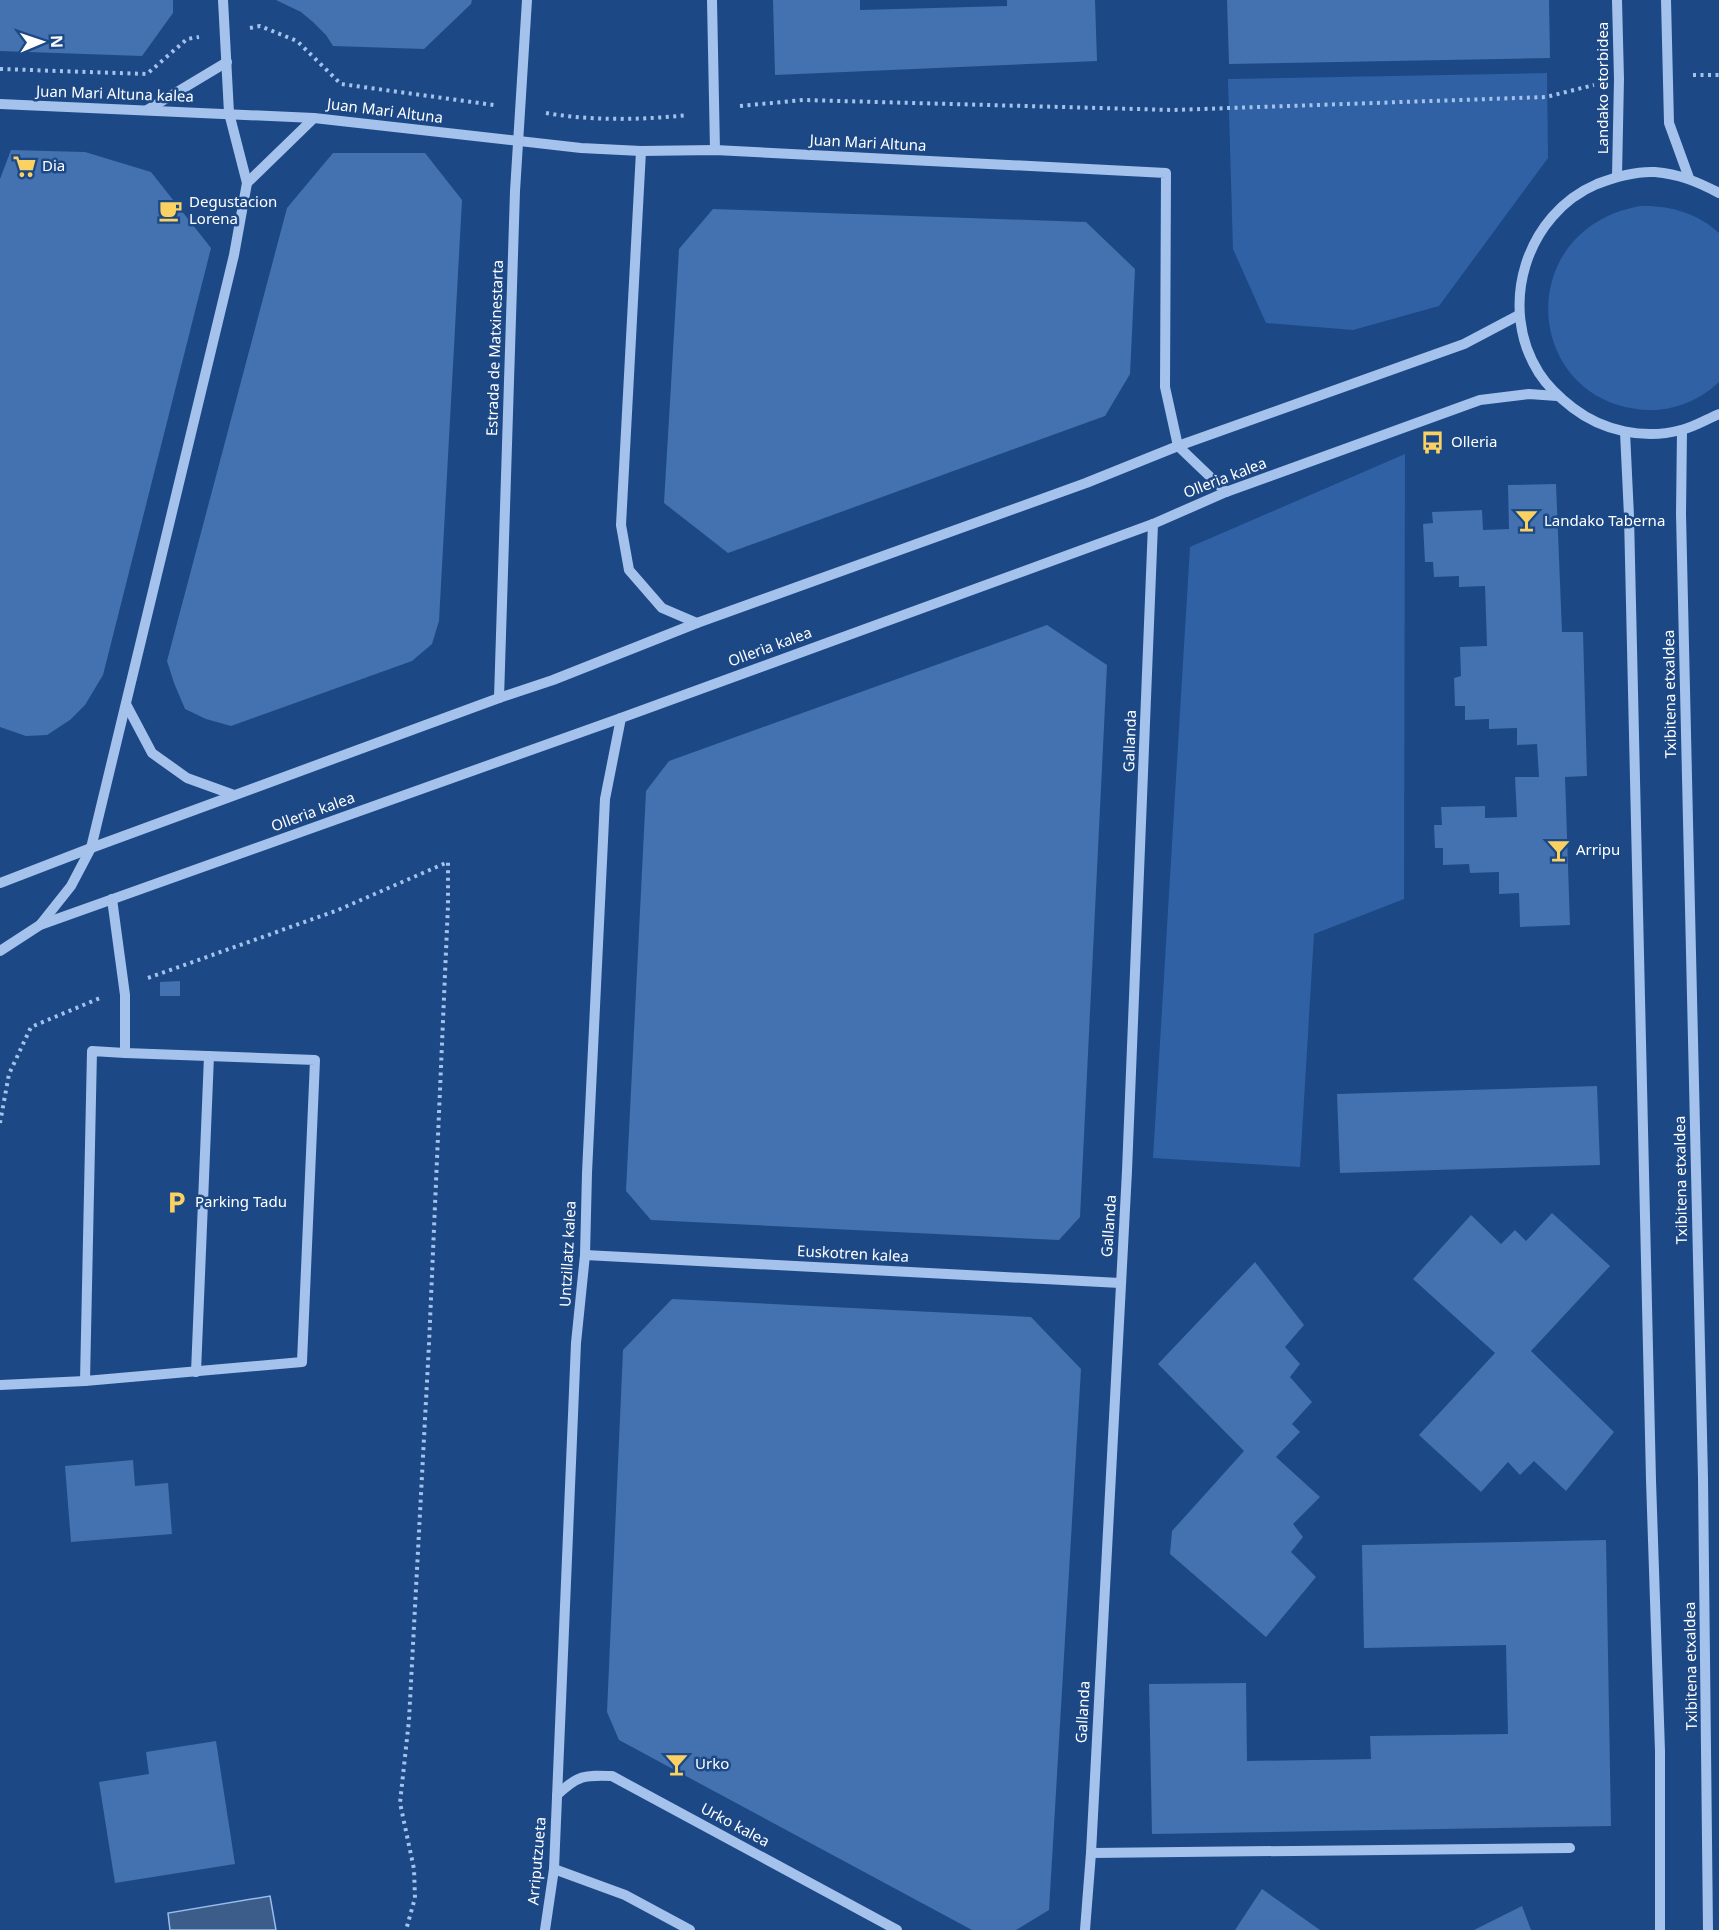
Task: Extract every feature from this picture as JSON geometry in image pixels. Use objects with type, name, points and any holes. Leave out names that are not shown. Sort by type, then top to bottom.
[{"type":"street","points":[[40,925],[71,886],[91,848],[234,255],[247,183],[229,113],[224,0]]},
{"type":"street","name":"Estrada de Matxinestarta","points":[[499,698],[515,191],[527,0]]},
{"type":"street","points":[[712,0],[715,150]]},
{"type":"street","name":"Landako etorbidea","points":[[1617,0],[1619,79],[1617,176]]},
{"type":"street","points":[[1666,0],[1669,123],[1689,178]]},
{"type":"street","points":[[147,111],[227,62]]},
{"type":"street","name":"Juan Mari Altuna kalea","points":[[0,104],[229,113]]},
{"type":"street","name":"Juan Mari Altuna","points":[[229,113],[314,118],[518,142],[641,151],[715,150],[1166,172],[1165,387],[1178,446]]},
{"type":"street","points":[[247,183],[314,118]]},
{"type":"street","points":[[641,151],[621,525],[629,570],[662,608],[697,623]]},
{"type":"street","points":[[1719,193],[1689,178],[1653,172],[1617,176],[1583,190],[1555,213],[1533,243],[1521,278],[1519,315],[1526,345],[1538,372],[1557,396],[1588,419],[1625,432],[1654,435],[1682,430],[1719,414]]},
{"type":"street","points":[[0,883],[234,795],[553,680],[697,623],[1086,483],[1178,446],[1464,344],[1519,315]]},
{"type":"street","name":"Olleria kalea","points":[[0,951],[40,925],[621,718],[1152,524],[1226,492],[1480,400],[1529,394],[1557,396]]},
{"type":"street","name":"Txibitena etxaldea","points":[[1682,430],[1681,514],[1703,1478],[1708,1930]]},
{"type":"street","points":[[1625,432],[1629,516],[1650,1456],[1660,1752],[1660,1930]]},
{"type":"street","points":[[1178,446],[1226,492]]},
{"type":"street","name":"Gallanda","points":[[1085,1930],[1128,1159],[1152,524]]},
{"type":"street","points":[[126,704],[152,753],[187,777],[234,795]]},
{"type":"street","name":"Untzillatz kalea","points":[[557,1794],[576,1343],[585,1256],[605,799],[621,718]]},
{"type":"street","points":[[112,899],[124,988],[125,1053]]},
{"type":"street","points":[[0,1386],[84,1381],[302,1362],[315,1060],[92,1051],[84,1381]]},
{"type":"street","points":[[195,1372],[208,1056]]},
{"type":"street","name":"Euskotren kalea","points":[[585,1256],[1120,1282]]},
{"type":"street","name":"Urko kalea","points":[[557,1794],[573,1780],[612,1776],[897,1930]]},
{"type":"street","name":"Arriputzueta","points":[[545,1930],[554,1869],[557,1794]]},
{"type":"street","points":[[1091,1853],[1570,1848]]},
{"type":"street","points":[[554,1869],[625,1895],[690,1930]]},
{"type":"path","points":[[248,28],[260,26],[297,42],[341,84],[505,106]]},
{"type":"path","points":[[0,69],[147,74],[188,39],[204,36]]},
{"type":"path","points":[[1684,75],[1719,75]]},
{"type":"path","points":[[542,112],[587,117],[653,118],[714,112],[748,104],[803,100],[1173,110],[1546,97],[1595,85]]},
{"type":"path","points":[[0,1123],[9,1074],[31,1027],[124,988],[338,910],[448,862],[429,1344],[409,1720],[400,1803],[414,1869],[415,1898],[406,1930]]},
{"type":"shaded area","points":[[1547,73],[1548,158],[1439,306],[1353,330],[1266,323],[1233,249],[1228,79]]},
{"type":"shaded area","points":[[1640,206],[1662,207],[1692,215],[1719,233],[1719,382],[1695,399],[1658,410],[1607,401],[1576,379],[1556,350],[1548,315],[1552,280],[1569,247],[1598,221]]},
{"type":"shaded area","points":[[1405,454],[1404,899],[1314,934],[1300,1167],[1153,1158],[1190,547]]},
{"type":"shaded area","points":[[270,1896],[276,1930],[170,1930],[168,1913]]},
{"type":"building","points":[[0,0],[173,0],[173,13],[142,56],[0,51]]},
{"type":"building","points":[[276,0],[472,0],[471,4],[424,49],[333,46],[326,35],[301,12]]},
{"type":"building","points":[[773,0],[860,0],[860,10],[1007,6],[1007,0],[1095,0],[1097,61],[775,75]]},
{"type":"building","points":[[1227,0],[1549,0],[1550,58],[1229,64]]},
{"type":"building","points":[[11,150],[85,152],[151,172],[211,248],[103,675],[85,705],[70,720],[47,735],[26,736],[0,727],[0,179]]},
{"type":"building","points":[[333,153],[425,153],[462,200],[439,621],[432,644],[412,661],[231,726],[206,719],[185,709],[167,661],[287,208]]},
{"type":"building","points":[[713,209],[1086,222],[1135,269],[1130,374],[1105,416],[728,553],[664,503],[679,249]]},
{"type":"building","points":[[1556,484],[1562,632],[1583,632],[1587,776],[1565,777],[1570,925],[1520,927],[1519,893],[1499,894],[1499,872],[1470,873],[1469,864],[1443,865],[1443,848],[1435,848],[1434,825],[1442,825],[1441,807],[1485,806],[1485,818],[1517,817],[1515,777],[1539,777],[1537,744],[1517,745],[1517,728],[1489,729],[1489,719],[1465,720],[1465,706],[1455,706],[1454,678],[1461,676],[1460,647],[1487,646],[1485,586],[1459,587],[1459,576],[1434,577],[1433,562],[1425,562],[1423,524],[1433,523],[1432,512],[1482,510],[1483,530],[1509,529],[1508,485]]},
{"type":"building","points":[[1047,625],[1107,665],[1080,1217],[1059,1240],[651,1220],[626,1191],[646,791],[669,761]]},
{"type":"building","points":[[180,981],[180,996],[160,996],[160,982]]},
{"type":"building","points":[[1597,1086],[1600,1165],[1340,1173],[1337,1094]]},
{"type":"building","points":[[1552,1213],[1610,1266],[1531,1351],[1614,1432],[1566,1491],[1534,1461],[1520,1475],[1508,1462],[1481,1492],[1419,1435],[1495,1353],[1413,1279],[1471,1215],[1501,1244],[1515,1230],[1526,1241]]},
{"type":"building","points":[[1255,1262],[1304,1325],[1285,1347],[1300,1364],[1290,1377],[1312,1402],[1292,1424],[1300,1432],[1276,1457],[1320,1497],[1293,1524],[1303,1537],[1291,1552],[1316,1577],[1266,1637],[1170,1554],[1172,1531],[1244,1451],[1158,1364]]},
{"type":"building","points":[[672,1299],[1031,1317],[1081,1369],[1049,1910],[1016,1930],[972,1930],[619,1740],[607,1712],[623,1350]]},
{"type":"building","points":[[133,1460],[135,1486],[168,1483],[172,1534],[71,1542],[65,1466]]},
{"type":"building","points":[[1606,1540],[1611,1826],[1152,1834],[1149,1684],[1246,1683],[1247,1761],[1371,1759],[1370,1736],[1508,1734],[1506,1645],[1364,1648],[1362,1545]]},
{"type":"building","points":[[216,1741],[235,1864],[115,1883],[99,1782],[149,1774],[146,1752]]},
{"type":"building","points":[[1262,1889],[1320,1930],[1235,1930]]},
{"type":"building","points":[[1522,1906],[1531,1930],[1474,1930]]},
{"type":"place","name":"Dia","points":[[24,166]]},
{"type":"place","name":"Degustacion Lorena","points":[[171,211]]},
{"type":"place","name":"Olleria","points":[[1433,442]]},
{"type":"place","name":"Landako Taberna","points":[[1526,521]]},
{"type":"place","name":"Arripu","points":[[1558,850]]},
{"type":"place","name":"Parking Tadu","points":[[177,1202]]},
{"type":"place","name":"Urko","points":[[677,1764]]}]
